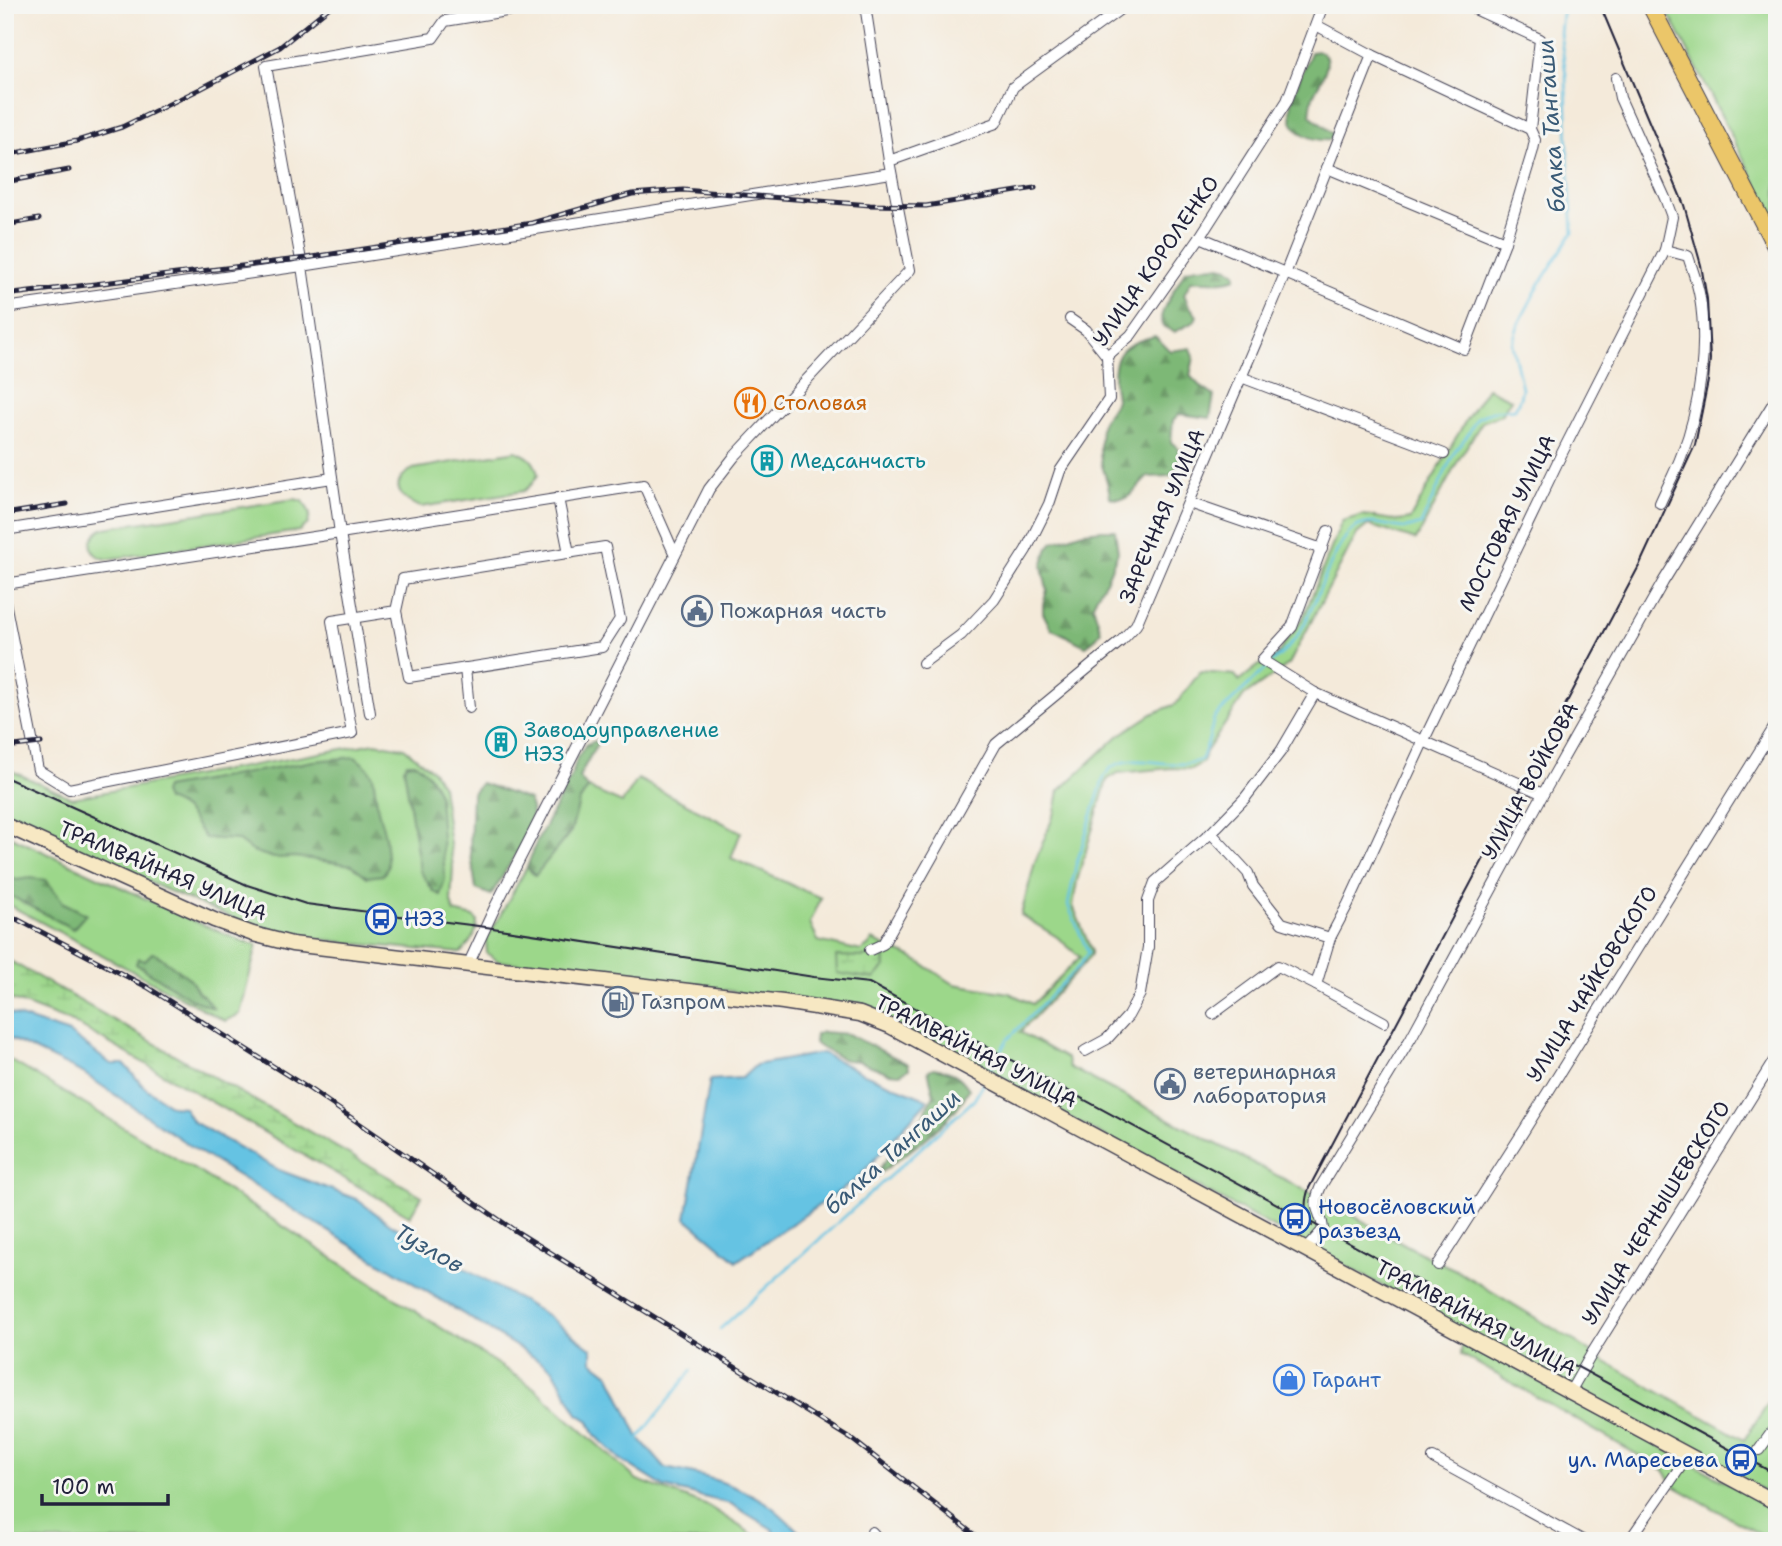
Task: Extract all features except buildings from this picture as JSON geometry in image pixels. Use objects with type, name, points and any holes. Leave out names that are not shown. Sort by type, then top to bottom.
[{"type":"main road","points":[[1650,5],[1777,250]]},
{"type":"main road","name":"ТРАМВАЙНАЯ УЛИЦА","points":[[5,825],[214,920],[292,944],[783,1002],[860,1014],[890,1026],[1777,1503]]},
{"type":"street","points":[[370,713],[340,533],[302,266],[266,66],[433,38],[445,21],[542,5]]},
{"type":"street","points":[[468,965],[495,906],[709,489],[734,457],[910,270],[889,161],[866,5]]},
{"type":"street","points":[[889,161],[996,123],[1013,87],[1126,5]]},
{"type":"street","name":"УЛИЦА КОРОЛЕНКО","points":[[923,663],[961,635],[995,600],[1026,550],[1049,504],[1060,471],[1109,399],[1107,356],[1131,334],[1200,237],[1287,101],[1323,5]]},
{"type":"street","points":[[1200,237],[1464,349],[1504,242],[1533,150],[1535,140],[1530,129],[1540,39],[1466,5]]},
{"type":"street","points":[[1316,25],[1530,129]]},
{"type":"street","name":"ЗАРЕЧНАЯ УЛИЦА","points":[[870,950],[883,944],[996,744],[1121,641],[1136,625],[1285,274],[1373,55]]},
{"type":"street","name":"МОСТОВАЯ УЛИЦА","points":[[1316,985],[1330,938],[1423,742],[1562,454],[1665,250],[1672,217],[1620,98],[1616,78]]},
{"type":"street","points":[[1327,168],[1504,242]]},
{"type":"street","points":[[5,308],[302,266],[891,173]]},
{"type":"street","points":[[1660,503],[1683,453],[1693,416],[1701,377],[1703,336],[1700,298],[1688,256],[1665,250]]},
{"type":"street","points":[[1070,318],[1086,330],[1107,356]]},
{"type":"street","points":[[1241,377],[1444,454]]},
{"type":"street","name":"УЛИЦА ВОЙКОВА","points":[[1305,1250],[1324,1230],[1316,1198],[1321,1186],[1411,1038],[1543,794],[1664,582],[1777,397]]},
{"type":"street","points":[[5,530],[332,478]]},
{"type":"street","points":[[5,584],[644,485],[675,555]]},
{"type":"street","points":[[558,498],[569,552]]},
{"type":"street","points":[[1189,503],[1322,549]]},
{"type":"street","points":[[1328,531],[1292,626],[1262,660],[1315,694],[1543,794]]},
{"type":"street","points":[[605,547],[620,619],[601,647],[409,677],[396,611],[403,579],[569,552],[605,547]]},
{"type":"street","points":[[5,602],[38,770],[69,789],[352,733],[332,621],[396,611]]},
{"type":"street","points":[[465,668],[469,708]]},
{"type":"street","points":[[1085,1051],[1107,1040],[1128,1016],[1140,994],[1148,947],[1148,901],[1155,882],[1211,833],[1245,798],[1274,761],[1315,694]]},
{"type":"street","name":"УЛИЦА ЧАЙКОВСКОГО","points":[[1438,1265],[1777,723]]},
{"type":"street","points":[[1211,833],[1248,873],[1253,886],[1282,923],[1330,938]]},
{"type":"street","points":[[1213,1013],[1278,966],[1384,1022]]},
{"type":"street","name":"УЛИЦА ЧЕРНЫШЕВСКОГО","points":[[1570,1392],[1777,1056]]},
{"type":"street","points":[[1759,1450],[1777,1425]]},
{"type":"street","points":[[1629,1541],[1688,1456]]},
{"type":"street","points":[[1433,1458],[1584,1541]]},
{"type":"street","points":[[872,1532],[880,1541]]},
{"type":"green space","points":[[1663,5],[1777,5],[1777,224],[1673,22]]},
{"type":"green space","points":[[1311,52],[1324,54],[1327,65],[1313,97],[1310,115],[1333,134],[1330,140],[1303,134],[1295,127],[1291,118],[1291,107],[1298,83]]},
{"type":"green space","points":[[1220,266],[1236,273],[1236,278],[1191,281],[1184,294],[1197,316],[1194,322],[1174,332],[1163,326],[1161,317],[1165,306],[1185,271],[1196,267]]},
{"type":"green space","points":[[1155,336],[1170,351],[1191,348],[1194,357],[1190,376],[1214,396],[1210,418],[1179,414],[1173,420],[1171,442],[1178,448],[1180,463],[1170,476],[1148,477],[1127,497],[1117,499],[1110,497],[1101,461],[1102,423],[1116,399],[1114,372],[1119,356],[1136,342]]},
{"type":"green space","points":[[1487,388],[1511,399],[1501,415],[1482,422],[1416,540],[1368,525],[1357,534],[1289,664],[1244,696],[1206,752],[1203,762],[1191,769],[1118,773],[1107,780],[1077,881],[1073,906],[1091,954],[1020,1032],[1067,1059],[1069,1067],[1454,1269],[1606,1362],[1744,1440],[1777,1389],[1777,1498],[884,1018],[724,990],[498,961],[487,953],[486,941],[527,867],[535,875],[571,831],[579,802],[588,788],[622,803],[638,779],[741,832],[731,858],[821,898],[810,923],[818,941],[861,951],[872,940],[911,957],[954,984],[1009,993],[1033,1004],[1080,957],[1057,937],[1021,915],[1035,862],[1055,812],[1059,791],[1118,736],[1152,714],[1176,704],[1200,672],[1235,675],[1239,681],[1276,656],[1303,618],[1342,521],[1363,515],[1399,521],[1410,519]]},
{"type":"green space","points":[[516,451],[531,460],[538,475],[524,491],[421,507],[402,496],[398,487],[404,475],[413,469]]},
{"type":"green space","points":[[294,499],[303,501],[310,513],[308,524],[299,531],[109,559],[101,558],[93,551],[92,541],[99,531],[105,528]]},
{"type":"green space","points":[[1115,530],[1118,552],[1093,605],[1101,631],[1086,646],[1051,629],[1043,613],[1047,590],[1042,566],[1053,542],[1084,532]]},
{"type":"green space","points":[[599,740],[579,777],[588,788],[579,802],[571,831],[535,876],[527,867],[536,843],[571,777],[577,758],[586,744]]},
{"type":"green space","points":[[375,743],[404,748],[433,771],[442,786],[453,867],[451,902],[454,912],[474,917],[477,921],[474,935],[461,953],[296,936],[240,921],[5,817],[5,768],[72,798]]},
{"type":"green space","points":[[355,757],[373,776],[385,836],[388,867],[383,875],[367,877],[352,865],[295,857],[274,858],[252,851],[237,840],[205,838],[189,815],[180,806],[166,800],[163,793],[165,788],[313,761]]},
{"type":"green space","points":[[407,763],[416,763],[424,770],[439,796],[445,879],[440,895],[434,892],[420,871],[404,768]]},
{"type":"green space","points":[[481,783],[529,800],[532,813],[524,841],[491,895],[476,889],[470,848],[472,794]]},
{"type":"green space","points":[[5,834],[192,920],[257,945],[240,1014],[225,1021],[5,903]]},
{"type":"green space","points":[[5,876],[17,880],[46,880],[64,903],[86,914],[73,929],[9,895],[5,890]]},
{"type":"green space","points":[[884,950],[885,967],[874,979],[837,973],[836,956],[864,957]]},
{"type":"green space","points":[[152,953],[189,978],[213,1008],[193,1000],[136,964],[138,958],[144,961]]},
{"type":"green space","points":[[5,958],[422,1196],[410,1216],[74,1023],[5,997]]},
{"type":"green space","points":[[822,1032],[848,1034],[908,1064],[909,1069],[900,1074],[889,1073],[858,1061],[845,1060],[814,1043],[815,1035]]},
{"type":"green space","points":[[5,1057],[202,1174],[533,1387],[637,1480],[708,1506],[763,1541],[5,1541]]},
{"type":"green space","points":[[933,1068],[954,1074],[969,1089],[941,1125],[878,1175],[882,1165],[925,1114],[934,1095],[928,1071]]},
{"type":"green space","points":[[1463,1340],[1777,1509],[1777,1541],[1772,1541],[1674,1486],[1664,1470],[1461,1354]]},
{"type":"water","name":"Тузлов","points":[[5,1012],[69,1033],[111,1064],[124,1064],[143,1086],[171,1106],[184,1107],[192,1121],[279,1170],[356,1199],[389,1223],[545,1314],[592,1349],[592,1361],[610,1375],[639,1438],[665,1468],[716,1480],[752,1495],[774,1509],[808,1541],[784,1541],[772,1529],[731,1504],[664,1487],[620,1459],[595,1435],[589,1421],[578,1414],[553,1369],[201,1153],[83,1073],[5,1036]]},
{"type":"water","points":[[822,1053],[928,1100],[856,1180],[737,1261],[686,1218],[710,1080],[742,1078],[756,1065]]},
{"type":"waterway","name":"балка Тангаши","points":[[1272,662],[1288,648],[1301,630],[1334,557],[1350,532],[1358,526],[1371,523],[1400,528],[1421,524],[1455,451],[1477,418],[1492,411],[1515,409],[1520,398],[1522,388],[1512,344],[1519,323],[1539,285],[1573,232],[1566,75],[1560,33],[1563,5]]},
{"type":"waterway","name":"балка Тангаши","points":[[988,1074],[1007,1040],[1080,965],[1088,952],[1068,905],[1076,865],[1104,777],[1111,768],[1120,763],[1143,761],[1180,764],[1202,759],[1214,718],[1267,667]]},
{"type":"waterway","name":"балка Тангаши","points":[[720,1329],[974,1100],[984,1083]]},
{"type":"waterway","points":[[638,1439],[692,1370]]},
{"type":"tram line","points":[[1312,1226],[1306,1207],[1309,1188],[1639,566],[1695,445],[1710,359],[1707,299],[1701,265],[1684,205],[1600,5]]},
{"type":"tram line","points":[[5,777],[247,885],[306,904],[486,927],[869,983],[1777,1475]]},
{"type":"railway","points":[[5,155],[77,141],[122,127],[280,47],[332,5]]},
{"type":"railway","points":[[5,182],[69,170]]},
{"type":"railway","points":[[5,295],[306,258],[532,223],[632,194],[683,190],[870,205],[926,206],[1035,188]]},
{"type":"railway","points":[[5,225],[39,219]]},
{"type":"railway","points":[[5,514],[67,504]]},
{"type":"railway","points":[[5,747],[41,743]]},
{"type":"railway","points":[[5,913],[147,987],[311,1090],[514,1230],[853,1440],[982,1541]]},
{"type":"place","name":"Столовая","points":[[750,403]]},
{"type":"place","name":"Медсанчасть","points":[[767,461]]},
{"type":"place","name":"Пожарная часть","points":[[697,611]]},
{"type":"place","name":"Заводоуправление НЭЗ","points":[[501,742]]},
{"type":"place","name":"НЭЗ","points":[[381,919]]},
{"type":"place","name":"Газпром","points":[[618,1002]]},
{"type":"place","name":"ветеринарная лаборатория","points":[[1170,1084]]},
{"type":"place","name":"Новосёловский разъезд","points":[[1295,1219]]},
{"type":"place","name":"Гарант","points":[[1289,1380]]},
{"type":"place","name":"ул. Маресьева","points":[[1741,1460]]}]
